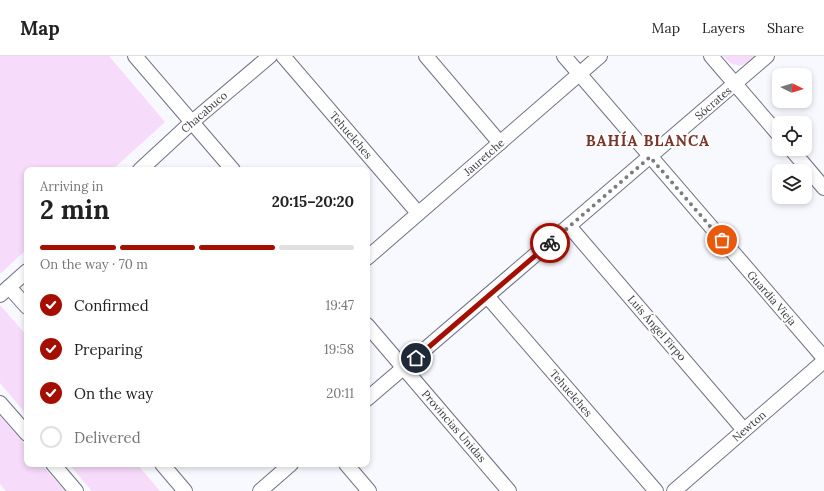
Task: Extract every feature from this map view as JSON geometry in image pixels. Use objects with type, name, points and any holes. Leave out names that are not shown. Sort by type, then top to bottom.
[{"type":"street","points":[[135,56],[230,167]]},
{"type":"street","name":"Chacabuco","points":[[143,167],[192,122],[270,56]]},
{"type":"street","name":"Tehuelches","points":[[283,56],[418,213]]},
{"type":"street","points":[[426,56],[500,143]]},
{"type":"street","name":"Guardia Vieja","points":[[564,56],[824,359]]},
{"type":"street","name":"Jauretche","points":[[370,255],[600,56]]},
{"type":"street","points":[[711,56],[772,127]]},
{"type":"street","name":"Sócrates","points":[[370,396],[767,56]]},
{"type":"street","points":[[797,156],[824,188]]},
{"type":"street","name":"Luis Ángel Firpo","points":[[569,226],[744,430]]},
{"type":"street","points":[[24,274],[5,291],[24,305]]},
{"type":"street","name":"Tehuelches","points":[[487,296],[656,491]]},
{"type":"street","name":"Provincias Unidas","points":[[370,329],[509,491]]},
{"type":"street","name":"Newton","points":[[674,491],[824,359]]},
{"type":"street","points":[[0,403],[24,431]]},
{"type":"street","points":[[56,467],[76,491]]},
{"type":"street","points":[[165,467],[185,491]]},
{"type":"street","points":[[260,491],[288,467]]},
{"type":"street","points":[[348,467],[368,491]]},
{"type":"shaded area","points":[[0,56],[109,56],[165,122],[115,167],[24,167],[24,252],[0,274]]},
{"type":"shaded area","points":[[723,56],[755,56],[749,62],[740,66],[730,63]]},
{"type":"shaded area","points":[[0,305],[24,333],[24,411],[0,383]]},
{"type":"shaded area","points":[[0,416],[24,444],[24,467],[44,467],[65,491],[6,491],[0,484]]},
{"type":"shaded area","points":[[72,467],[140,467],[160,491],[92,491]]},
{"type":"way so far","points":[[550,243],[650,157],[722,240]]},
{"type":"district","name":"BAHÍA BLANCA","points":[[648,140]]},
{"type":"route","points":[[416,358],[550,243]]}]
